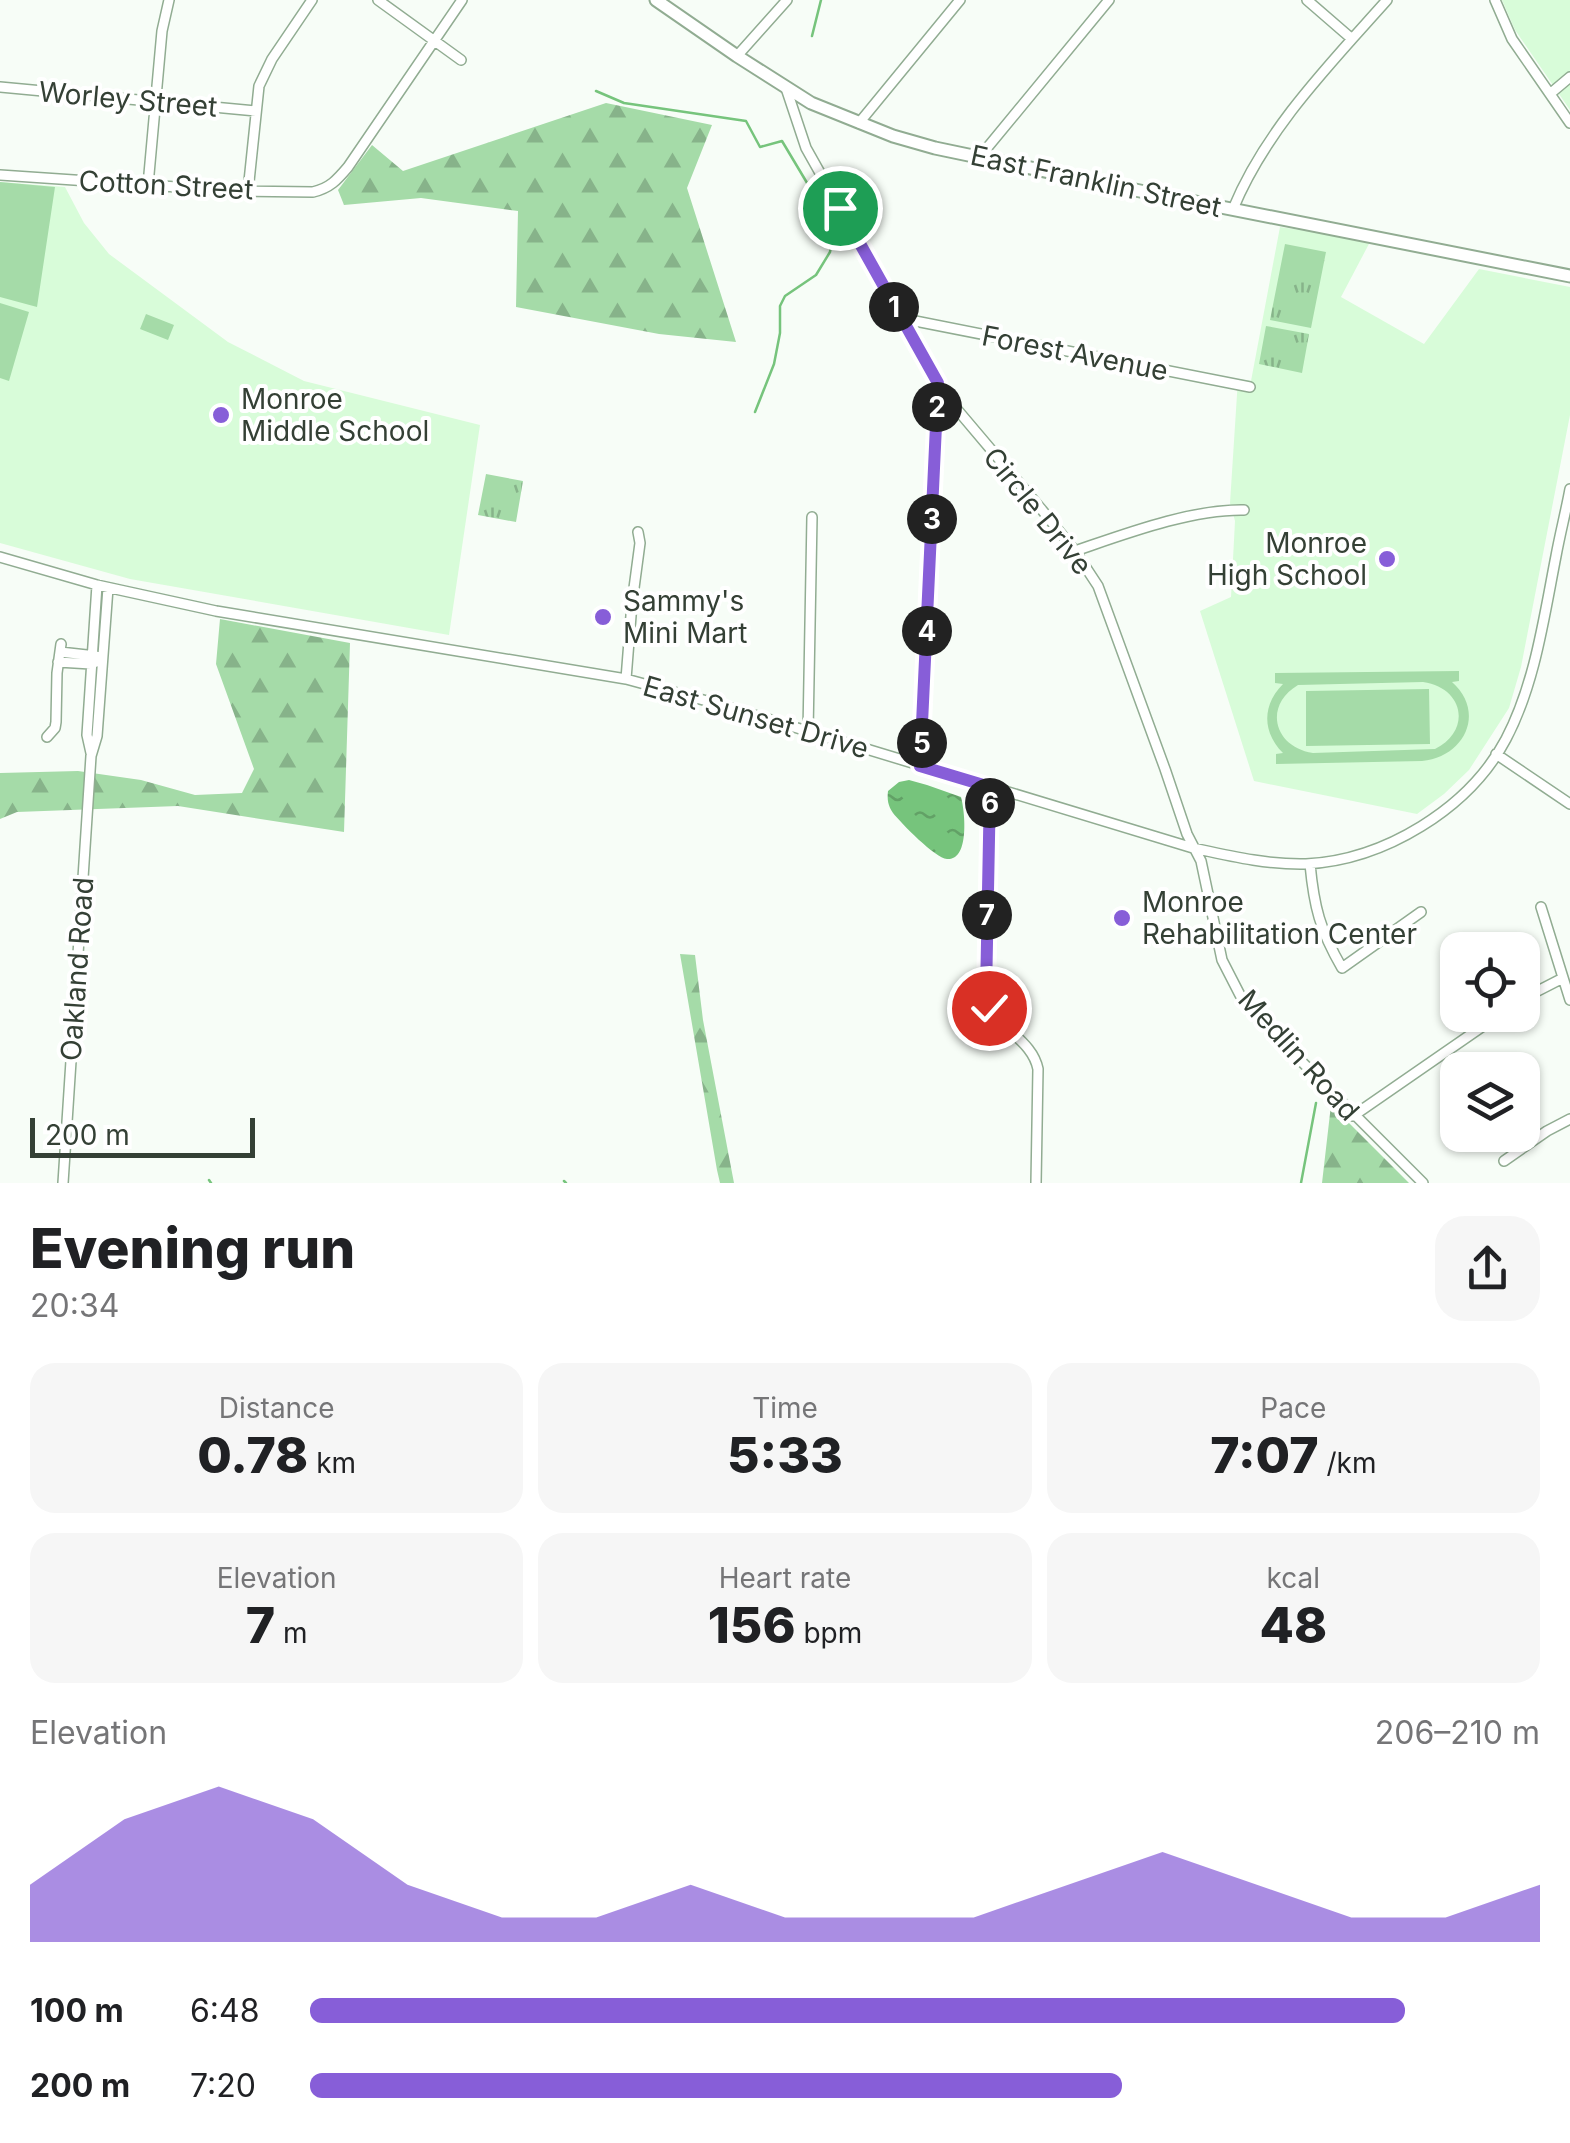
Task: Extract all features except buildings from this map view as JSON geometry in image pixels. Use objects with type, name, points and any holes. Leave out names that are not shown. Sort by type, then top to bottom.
[{"type":"main road","name":"East Franklin Street","points":[[656,0],[811,103],[858,124],[935,148],[1570,276]]},
{"type":"street","points":[[148,184],[162,30],[170,0]]},
{"type":"street","points":[[248,191],[259,86],[272,59],[312,0]]},
{"type":"street","points":[[378,0],[462,60]]},
{"type":"street","points":[[435,40],[462,0]]},
{"type":"street","points":[[737,56],[786,0]]},
{"type":"street","points":[[858,124],[960,0]]},
{"type":"street","points":[[1307,0],[1352,39]]},
{"type":"street","points":[[1233,210],[1264,150],[1326,68],[1387,0]]},
{"type":"street","points":[[1494,0],[1512,39],[1570,123]]},
{"type":"street","points":[[982,158],[986,148],[1107,1]]},
{"type":"street","name":"Cotton Street","points":[[0,176],[313,192],[332,186],[348,167],[435,40]]},
{"type":"street","points":[[1551,94],[1570,78]]},
{"type":"street","name":"Worley Street","points":[[0,87],[256,111]]},
{"type":"street","name":"Circle Drive","points":[[786,88],[806,148],[938,383],[1074,550],[1101,593],[1194,848]]},
{"type":"street","name":"Forest Avenue","points":[[900,318],[1250,387]]},
{"type":"street","points":[[920,766],[938,383]]},
{"type":"street","name":"East Sunset Drive","points":[[0,557],[103,586],[216,611],[626,679],[1194,848],[1263,862],[1310,864],[1365,853],[1410,832],[1460,797],[1496,754],[1526,689],[1570,489]]},
{"type":"street","points":[[1074,550],[1204,514],[1244,510]]},
{"type":"street","points":[[808,732],[812,517]]},
{"type":"street","points":[[626,679],[638,532]]},
{"type":"street","name":"Oakland Road","points":[[63,1183],[92,756],[103,658],[103,586]]},
{"type":"street","name":"Oakland Road","points":[[92,756],[87,735],[92,659],[103,586]]},
{"type":"street","points":[[47,737],[56,722],[60,652],[103,658]]},
{"type":"street","points":[[1496,754],[1570,804]]},
{"type":"street","points":[[990,787],[986,999],[998,1021],[1036,1058],[1036,1183]]},
{"type":"street","name":"Medlin Road","points":[[1194,848],[1222,960],[1240,995],[1353,1116],[1423,1183]]},
{"type":"street","points":[[1310,864],[1318,918],[1342,968],[1421,912]]},
{"type":"street","points":[[1541,906],[1570,1000]]},
{"type":"street","points":[[1540,991],[1564,978]]},
{"type":"street","points":[[1353,1116],[1474,1032]]},
{"type":"street","points":[[1504,1161],[1570,1119]]},
{"type":"shaded area","points":[[1502,0],[1570,0],[1570,110],[1515,30]]},
{"type":"shaded area","name":"Monroe Middle School","points":[[0,182],[65,187],[84,223],[109,254],[228,342],[304,381],[480,425],[449,635],[130,579],[0,543]]},
{"type":"shaded area","name":"Monroe High School","points":[[1280,227],[1371,240],[1341,297],[1424,344],[1479,269],[1570,287],[1570,415],[1521,667],[1509,708],[1469,770],[1417,814],[1254,781],[1200,611],[1231,597],[1235,521],[1230,503],[1238,379],[1251,381]]},
{"type":"green space","points":[[606,103],[712,125],[687,188],[736,342],[659,334],[516,307],[518,211],[421,198],[344,205],[338,190],[372,145],[403,171]]},
{"type":"green space","points":[[0,182],[55,187],[37,307],[0,297]]},
{"type":"green space","points":[[1285,244],[1326,252],[1311,328],[1270,320]]},
{"type":"green space","points":[[0,303],[29,312],[9,381],[0,378]]},
{"type":"green space","points":[[146,314],[174,325],[168,340],[140,329]]},
{"type":"green space","points":[[1266,326],[1309,334],[1302,373],[1259,364]]},
{"type":"green space","points":[[486,474],[523,481],[516,522],[478,515]]},
{"type":"green space","points":[[220,619],[350,643],[344,832],[178,806],[17,812],[0,819],[0,773],[78,771],[141,780],[195,795],[242,793],[254,769],[216,664]]},
{"type":"green space","points":[[1459,671],[1459,681],[1452,682],[1468,706],[1466,731],[1450,751],[1422,761],[1276,764],[1276,754],[1283,753],[1271,736],[1267,719],[1271,701],[1283,684],[1275,683],[1275,673]],"holes":[[[1423,682],[1437,686],[1455,701],[1458,721],[1447,741],[1435,749],[1313,753],[1289,743],[1278,725],[1280,704],[1298,685]]]},
{"type":"green space","points":[[1429,689],[1430,744],[1306,746],[1306,691]]},
{"type":"green space","points":[[680,954],[695,955],[703,1020],[734,1183],[720,1183]]},
{"type":"green space","points":[[1331,1105],[1409,1183],[1322,1183]]},
{"type":"water","points":[[909,780],[961,797],[963,844],[954,857],[947,859],[935,853],[891,810],[888,791]]},
{"type":"waterway","points":[[812,36],[821,0]]},
{"type":"waterway","points":[[596,91],[624,103],[746,121],[760,147],[782,141],[834,228],[830,252],[816,275],[785,296],[780,306],[774,364],[755,412]]},
{"type":"waterway","points":[[1301,1183],[1316,1103]]},
{"type":"place","name":"Monroe Middle School","points":[[221,415]]},
{"type":"place","name":"Monroe High School","points":[[1387,559]]},
{"type":"place","name":"Sammy's Mini Mart","points":[[603,617]]},
{"type":"place","name":"Monroe Rehabilitation Center","points":[[1122,918]]},
{"type":"route","points":[[840,208],[938,383],[920,766],[990,787],[986,944],[989,1008]]}]
